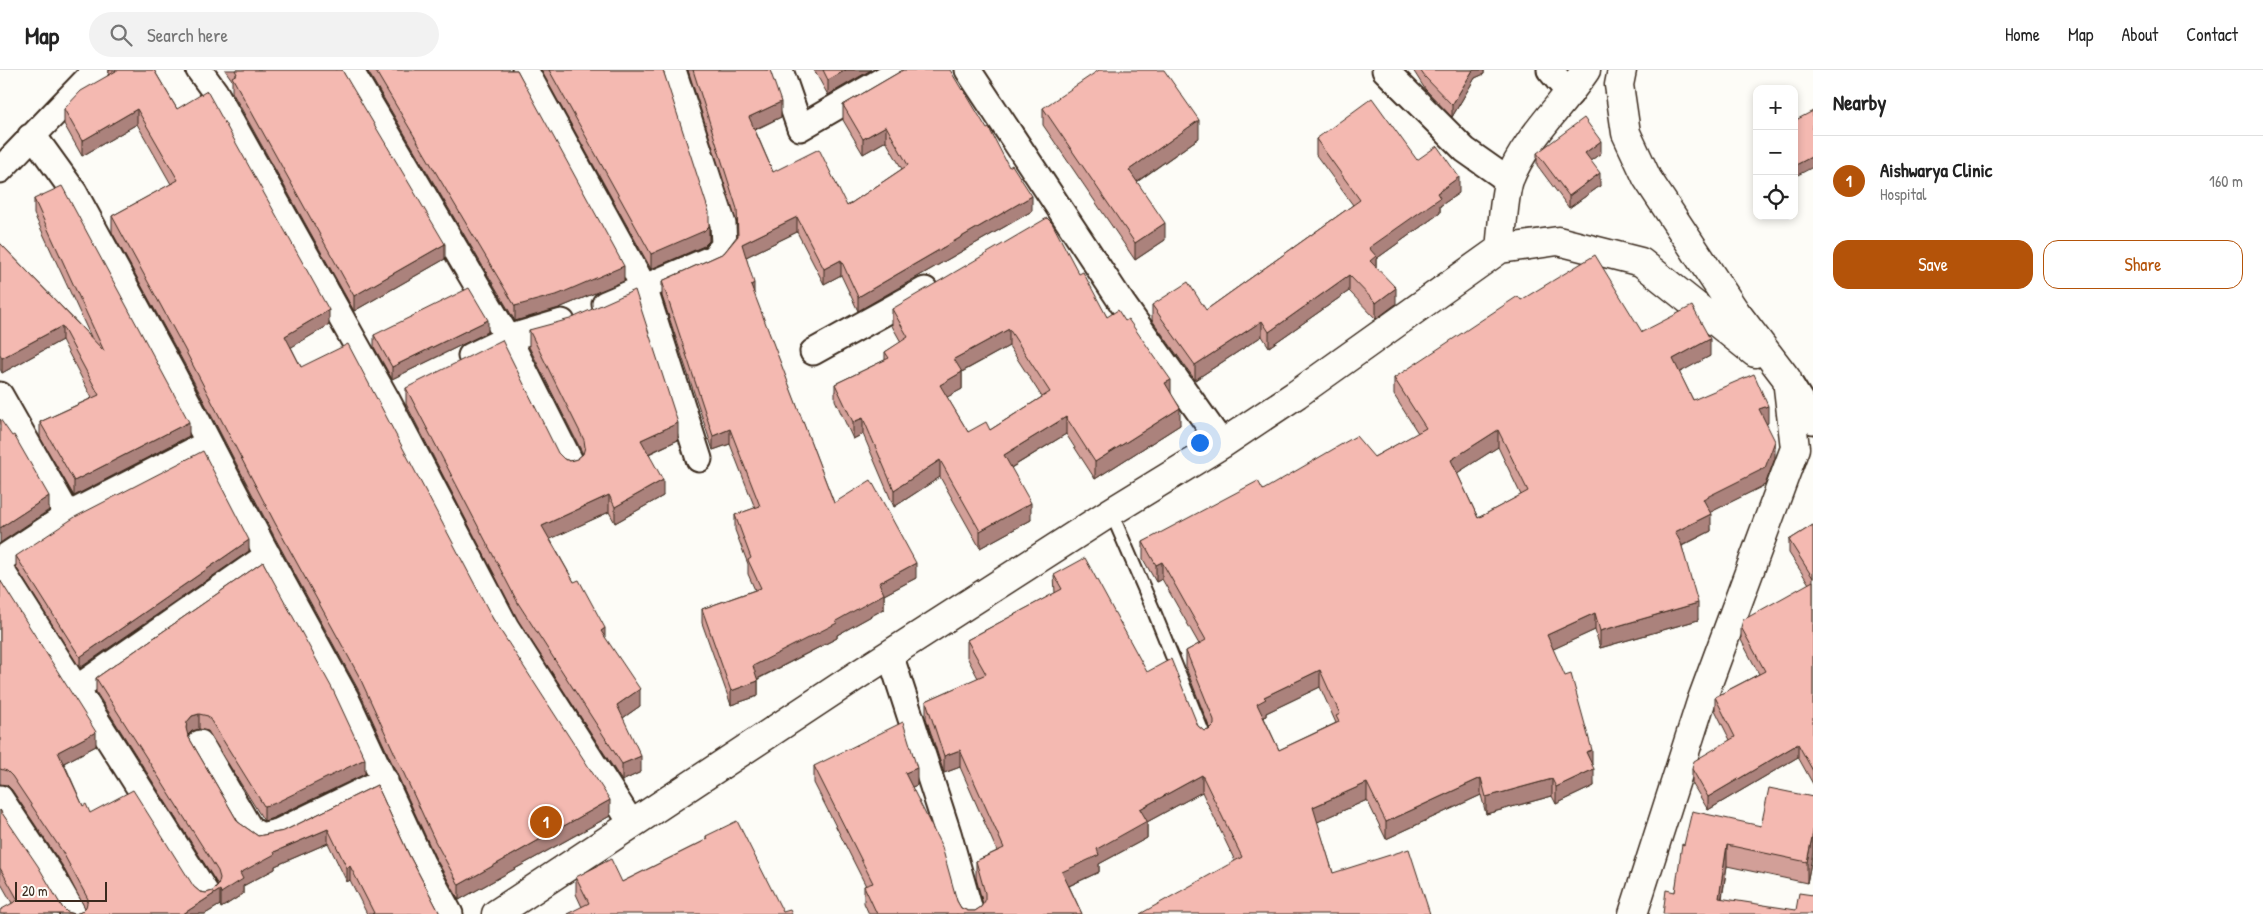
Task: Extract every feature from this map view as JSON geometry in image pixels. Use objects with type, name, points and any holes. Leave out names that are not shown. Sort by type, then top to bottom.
[{"type":"street","points":[[0,170],[96,70]]},
{"type":"street","points":[[199,70],[215,92],[394,394],[506,627],[632,824]]},
{"type":"street","points":[[350,70],[508,338],[571,463]]},
{"type":"street","points":[[525,70],[644,287],[699,459]]},
{"type":"street","points":[[447,368],[508,338],[564,322],[713,258],[724,246],[723,224],[673,70]]},
{"type":"street","points":[[780,70],[800,128],[900,70]]},
{"type":"street","points":[[968,70],[1052,215],[1222,444]]},
{"type":"street","points":[[1385,70],[1466,150],[1509,182]]},
{"type":"street","points":[[1550,70],[1570,94]]},
{"type":"street","points":[[1500,249],[1509,182],[1538,129],[1570,94],[1586,70]]},
{"type":"street","points":[[1622,70],[1619,85],[1626,133],[1647,178],[1735,311],[1787,380],[1813,422]]},
{"type":"street","points":[[30,137],[38,142],[74,192],[167,362],[208,443],[346,698],[422,863],[450,914]]},
{"type":"street","points":[[496,914],[890,654],[1111,512],[1222,444],[1297,394],[1500,249],[1558,241],[1641,262],[1787,380],[1795,448],[1702,702],[1633,914]]},
{"type":"street","points":[[813,352],[944,279]]},
{"type":"street","points":[[0,395],[68,515]]},
{"type":"street","points":[[0,560],[68,515],[208,443]]},
{"type":"street","points":[[77,688],[268,555]]},
{"type":"street","points":[[0,568],[206,893]]},
{"type":"street","points":[[890,654],[948,833],[971,914]]},
{"type":"street","points":[[200,743],[250,829],[262,836],[278,832],[385,780]]},
{"type":"street","points":[[0,798],[50,873],[74,914]]},
{"type":"lane","points":[[1111,512],[1206,740]]},
{"type":"building","points":[[115,70],[154,70],[177,109],[207,91],[329,310],[285,336],[301,367],[348,344],[493,619],[610,800],[459,885],[435,841],[359,676],[275,523],[184,348],[112,216],[178,180],[137,109],[82,141],[64,109],[81,91]]},
{"type":"building","points":[[235,70],[342,70],[445,244],[354,296],[232,77],[237,74]]},
{"type":"building","points":[[375,70],[517,70],[624,266],[559,294],[515,306]]},
{"type":"building","points":[[549,70],[663,70],[709,212],[709,226],[704,231],[651,254]]},
{"type":"building","points":[[693,70],[770,70],[781,102],[749,117],[773,172],[819,149],[847,206],[908,165],[886,126],[863,139],[843,105],[903,70],[950,70],[987,129],[989,128],[1009,167],[1012,165],[1032,196],[858,297],[841,260],[824,269],[797,217],[742,244],[754,283],[751,285],[834,503],[871,480],[916,563],[879,583],[884,594],[836,621],[837,623],[753,666],[758,681],[731,691],[702,609],[761,588],[748,560],[751,558],[735,515],[760,506],[730,429],[713,436],[662,281],[724,253],[738,236],[737,209]]},
{"type":"building","points":[[823,70],[846,70],[828,80]]},
{"type":"building","points":[[1099,70],[1164,70],[1199,120],[1129,170],[1165,223],[1135,243],[1043,108]]},
{"type":"building","points":[[1420,70],[1473,70],[1452,105]]},
{"type":"building","points":[[1372,98],[1417,160],[1437,146],[1459,177],[1437,193],[1440,198],[1369,248],[1376,256],[1370,261],[1396,288],[1376,303],[1349,275],[1269,332],[1262,321],[1195,365],[1152,305],[1188,282],[1206,310],[1360,200],[1316,139]]},
{"type":"building","points":[[1813,111],[1813,156],[1798,164],[1798,130],[1798,119]]},
{"type":"building","points":[[1584,118],[1601,141],[1585,153],[1600,173],[1569,196],[1537,153]]},
{"type":"building","points":[[62,186],[189,422],[74,481],[40,422],[99,395],[62,326],[2,358],[0,354],[0,243],[104,351],[34,199]]},
{"type":"building","points":[[1047,218],[1052,223],[1079,274],[1083,272],[1107,317],[1118,310],[1125,321],[1128,319],[1171,380],[1165,383],[1180,408],[1095,462],[1066,417],[1004,455],[1031,503],[980,531],[940,460],[894,490],[863,418],[853,422],[835,384],[889,358],[885,352],[908,337],[892,309]],"holes":[[[1009,329],[1050,392],[990,430],[986,422],[968,432],[940,385],[962,372],[954,359]]]},
{"type":"building","points":[[1595,255],[1642,332],[1692,306],[1710,339],[1673,359],[1693,400],[1754,374],[1768,406],[1759,409],[1775,441],[1765,468],[1703,499],[1711,514],[1675,532],[1681,543],[1698,603],[1600,631],[1595,613],[1547,635],[1565,676],[1571,674],[1592,750],[1586,752],[1594,769],[1556,787],[1552,779],[1486,797],[1481,778],[1386,822],[1367,783],[1313,807],[1333,873],[1409,849],[1430,914],[1140,914],[1242,857],[1202,775],[1140,809],[1147,821],[1097,849],[1099,855],[1062,872],[1082,914],[877,914],[864,886],[873,883],[814,766],[903,722],[917,768],[905,773],[942,847],[957,901],[961,908],[975,911],[985,901],[985,893],[976,861],[1004,848],[960,750],[944,756],[926,701],[986,674],[967,640],[1062,589],[1054,575],[1085,558],[1147,672],[1171,659],[1198,726],[1204,731],[1209,730],[1214,725],[1214,720],[1186,651],[1206,640],[1162,562],[1156,565],[1143,542],[1258,481],[1263,490],[1356,436],[1374,457],[1426,428],[1394,378],[1518,296],[1521,300]],"holes":[[[1498,430],[1528,491],[1478,518],[1451,460]],[[1320,670],[1340,714],[1336,716],[1339,722],[1279,750],[1257,704],[1266,699],[1264,697]]]},
{"type":"building","points":[[469,288],[488,320],[392,367],[374,335]]},
{"type":"building","points":[[635,290],[678,423],[641,440],[663,480],[615,507],[609,495],[542,526],[574,582],[579,580],[605,628],[601,631],[640,689],[617,705],[641,756],[622,764],[518,603],[406,388],[502,340],[558,453],[564,459],[570,461],[577,459],[583,454],[584,440],[529,330],[570,319]]},
{"type":"building","points":[[0,419],[12,436],[14,435],[49,496],[0,528]]},
{"type":"building","points":[[203,451],[249,540],[80,657],[16,556],[75,517]]},
{"type":"building","points":[[1813,525],[1813,578],[1789,540]]},
{"type":"building","points":[[263,562],[333,690],[365,759],[273,804],[264,806],[208,716],[199,714],[192,716],[187,722],[188,736],[238,822],[258,836],[284,831],[377,785],[409,855],[440,914],[372,914],[374,913],[350,866],[347,868],[328,829],[274,852],[275,854],[240,873],[243,879],[221,893],[220,890],[183,914],[75,914],[81,912],[86,907],[88,899],[62,851],[12,776],[7,771],[0,769],[0,580],[96,732],[58,752],[83,806],[86,804],[90,813],[133,790],[194,887],[200,892],[206,893],[213,891],[218,886],[220,878],[218,871],[96,678]]},
{"type":"building","points":[[1813,581],[1813,771],[1798,744],[1708,797],[1692,769],[1694,761],[1735,737],[1715,697],[1765,671],[1741,627],[1743,620]]},
{"type":"building","points":[[1769,788],[1813,797],[1813,832],[1807,862],[1727,845],[1719,898],[1796,910],[1799,893],[1813,895],[1813,914],[1663,914],[1666,890],[1675,892],[1682,844],[1684,845],[1692,811],[1761,826]]},
{"type":"building","points":[[0,810],[38,866],[62,907],[67,912],[75,914],[0,914],[0,910],[18,900],[0,868]]},
{"type":"building","points":[[737,821],[783,912],[790,910],[792,914],[567,914],[589,903],[576,877],[611,859],[622,882],[708,839],[706,836]]},
{"type":"place","name":"Aishwarya Clinic","points":[[546,822]]}]
